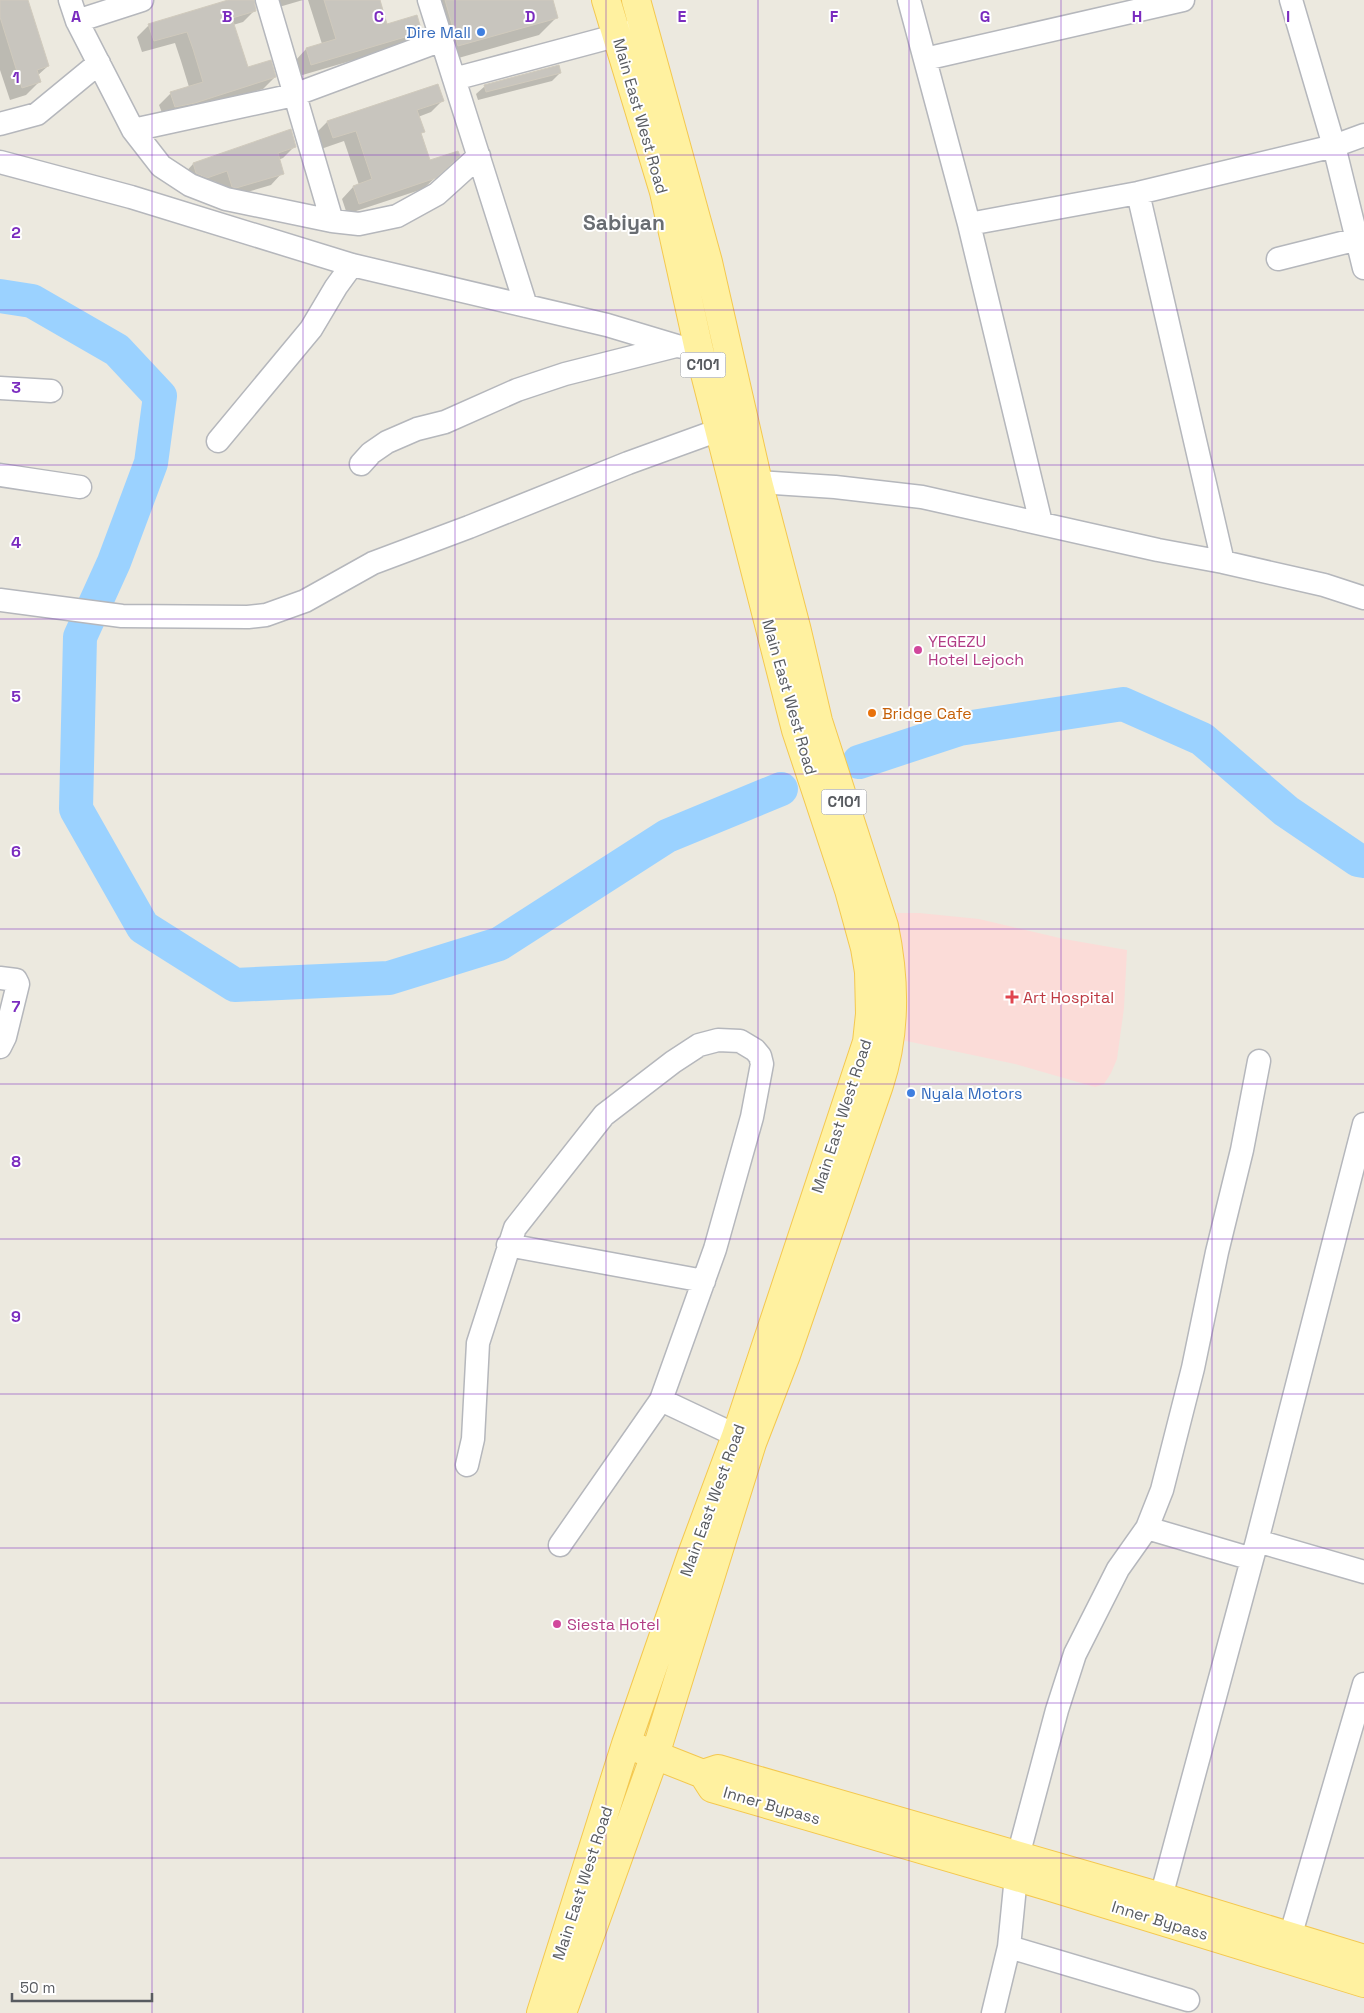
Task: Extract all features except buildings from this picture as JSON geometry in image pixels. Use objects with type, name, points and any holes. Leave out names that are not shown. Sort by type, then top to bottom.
[{"type":"main road","name":"Main East West Road","points":[[606,0],[664,192],[688,348],[719,430],[745,481]]},
{"type":"main road","name":"Main East West Road","points":[[541,2013],[626,1744],[702,1561],[776,1351],[867,1081],[886,1062],[892,1012],[891,958],[884,926],[859,887],[807,726],[745,481],[708,262],[636,0]]},
{"type":"main road","name":"Main East West Road","points":[[562,2013],[654,1755],[702,1561]]},
{"type":"main road","points":[[626,1744],[654,1755]]},
{"type":"main road","name":"Inner Bypass","points":[[654,1755],[702,1774],[712,1788],[1017,1867],[1161,1897],[1364,1959]]},
{"type":"main road","name":"Inner Bypass","points":[[1017,1867],[1364,1983]]},
{"type":"street","points":[[70,0],[78,21],[133,130],[161,166],[190,185],[226,198],[332,221],[359,224],[397,216],[437,194],[479,156]]},
{"type":"street","points":[[78,21],[142,0]]},
{"type":"street","points":[[268,0],[332,221]]},
{"type":"street","points":[[429,0],[526,306]]},
{"type":"street","points":[[909,0],[969,224],[1041,523]]},
{"type":"street","points":[[925,59],[1183,0]]},
{"type":"street","points":[[1291,0],[1334,146],[1364,268]]},
{"type":"street","points":[[454,79],[645,28]]},
{"type":"street","points":[[133,130],[294,94],[442,40]]},
{"type":"street","points":[[0,124],[36,114],[99,63]]},
{"type":"street","points":[[969,224],[1138,194],[1334,146],[1364,135]]},
{"type":"street","points":[[0,162],[131,197],[352,265],[606,325],[688,348]]},
{"type":"street","points":[[1138,194],[1223,562]]},
{"type":"street","points":[[1278,259],[1358,239]]},
{"type":"street","points":[[218,441],[311,330],[336,287],[352,265]]},
{"type":"street","points":[[361,464],[370,452],[387,442],[418,429],[445,422],[517,390],[565,374],[688,348]]},
{"type":"street","points":[[0,388],[50,392]]},
{"type":"street","points":[[0,600],[122,616],[248,617],[266,615],[305,601],[373,563],[469,527],[628,463],[719,430]]},
{"type":"street","points":[[0,475],[80,487]]},
{"type":"street","points":[[745,481],[835,486],[922,497],[1158,550],[1223,562],[1324,586],[1364,598]]},
{"type":"street","points":[[0,978],[16,980],[18,984],[5,1036],[0,1047]]},
{"type":"street","points":[[467,1465],[473,1439],[478,1343],[514,1228],[604,1115],[673,1062],[699,1045],[718,1040],[740,1041],[755,1050],[760,1056],[762,1064],[752,1117],[715,1249],[661,1400],[560,1545]]},
{"type":"street","points":[[993,2013],[1010,1947],[1017,1867],[1057,1710],[1075,1654],[1118,1569],[1147,1528],[1162,1490],[1193,1368],[1217,1252],[1242,1150],[1259,1061]]},
{"type":"street","points":[[1161,1897],[1254,1550],[1364,1124]]},
{"type":"street","points":[[508,1245],[704,1280]]},
{"type":"street","points":[[661,1400],[744,1439]]},
{"type":"street","points":[[1147,1528],[1364,1572]]},
{"type":"street","points":[[1290,1936],[1364,1684]]},
{"type":"street","points":[[1010,1947],[1188,2000]]},
{"type":"shaded area","name":"Art Hospital","points":[[888,913],[919,913],[979,919],[1064,939],[1127,950],[1124,1008],[1117,1059],[1104,1084],[1095,1087],[1015,1064],[897,1039]]},
{"type":"waterway","points":[[0,296],[32,301],[117,350],[160,396],[151,463],[114,562],[80,637],[76,809],[143,927],[235,985],[389,978],[499,944],[667,836],[781,789]]},
{"type":"waterway","points":[[859,762],[959,729],[1123,704],[1202,739],[1286,811],[1358,860],[1364,861]]},
{"type":"place","name":"Dire Mall","points":[[481,32]]},
{"type":"place","name":"YEGEZU Hotel Lejoch","points":[[918,650]]},
{"type":"place","name":"Bridge Cafe","points":[[872,713]]},
{"type":"place","name":"Art Hospital","points":[[1012,997]]},
{"type":"place","name":"Nyala Motors","points":[[911,1093]]},
{"type":"place","name":"Siesta Hotel","points":[[557,1624]]},
{"type":"district","name":"Sabiyan","points":[[624,223]]}]
